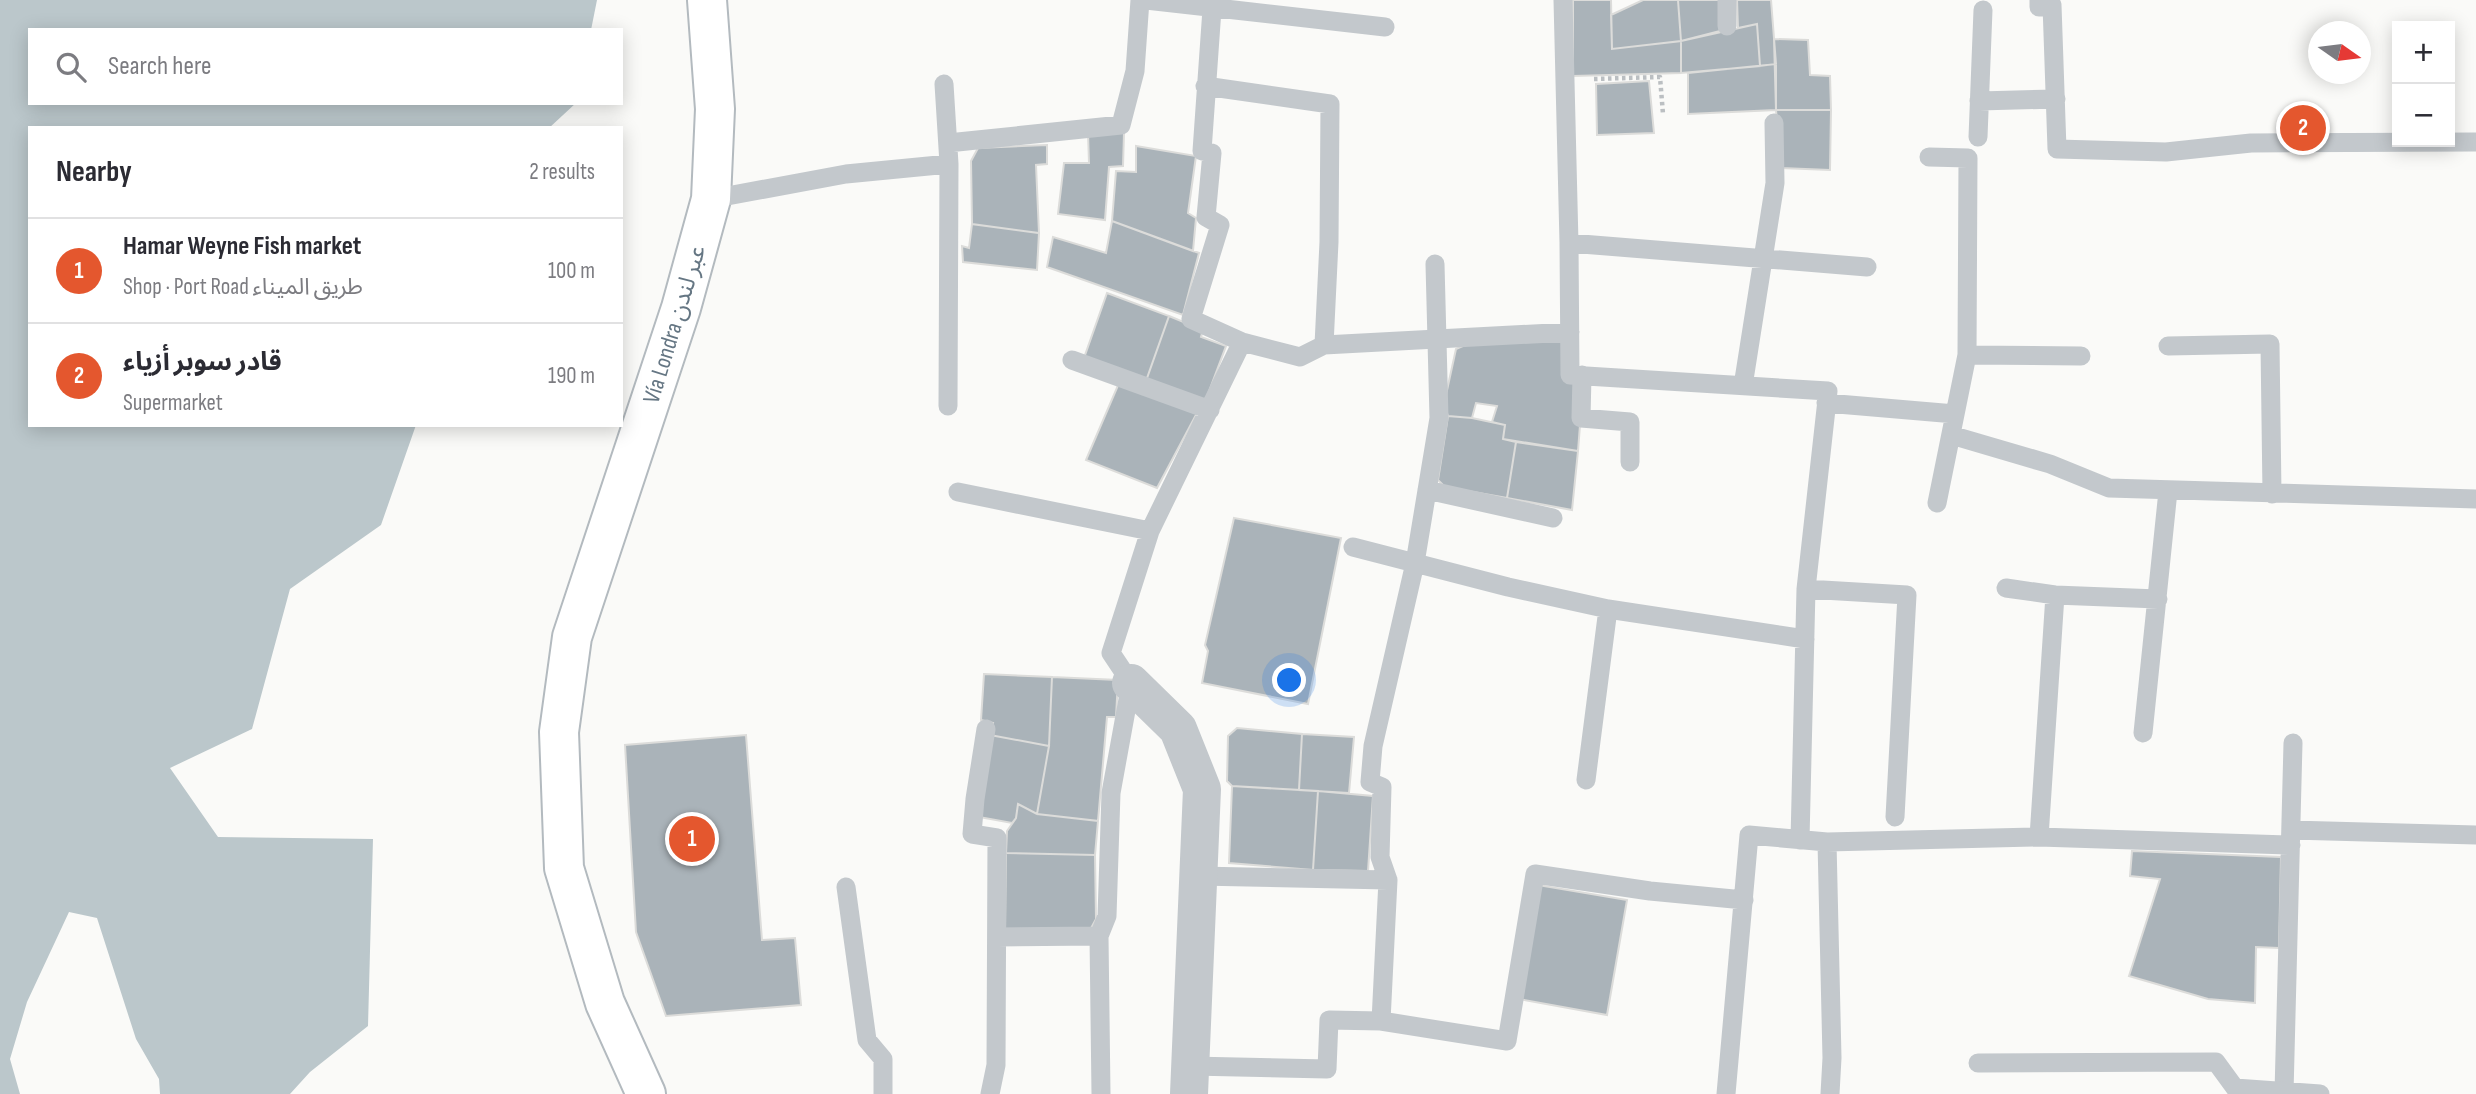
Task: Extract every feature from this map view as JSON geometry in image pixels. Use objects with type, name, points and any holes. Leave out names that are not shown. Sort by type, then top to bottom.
[{"type":"main road","name":"Vía Londra عبر لندن","points":[[646,1094],[605,1003],[564,868],[559,732],[572,637],[681,308],[711,199],[715,109],[707,0]]},
{"type":"street","points":[[1131,684],[1178,729],[1202,789],[1190,1080]]},
{"type":"lane","points":[[948,143],[1121,125],[1135,71],[1140,0]]},
{"type":"lane","points":[[1146,0],[1385,27]]},
{"type":"lane","points":[[1563,0],[1570,375],[1828,391],[1806,589],[1800,840]]},
{"type":"lane","points":[[1727,0],[1727,26]]},
{"type":"lane","points":[[2039,0],[2039,7],[2052,5],[2057,149],[2166,152],[2251,143],[2392,142]]},
{"type":"lane","points":[[1212,9],[1202,151],[1212,153],[1206,217],[1220,225],[1191,319],[1242,342],[1300,357],[1324,345],[1570,332]]},
{"type":"lane","points":[[1978,136],[1983,10]]},
{"type":"lane","points":[[944,84],[949,164],[948,406]]},
{"type":"lane","points":[[1205,86],[1330,104],[1329,242],[1324,345]]},
{"type":"lane","points":[[1979,101],[2056,99]]},
{"type":"lane","points":[[1743,386],[1775,183],[1774,123]]},
{"type":"lane","points":[[2455,142],[2476,142]]},
{"type":"lane","points":[[1929,157],[1968,158],[1967,355],[1937,503]]},
{"type":"lane","points":[[711,199],[846,174],[949,164]]},
{"type":"lane","points":[[1569,243],[1867,267]]},
{"type":"lane","points":[[1381,1020],[1388,880],[1380,857],[1382,787],[1370,782],[1373,746],[1415,563],[1439,418],[1435,264]]},
{"type":"lane","points":[[1101,1094],[1099,936],[1108,916],[1111,793],[1131,684],[1111,653],[1150,531],[1242,342]]},
{"type":"lane","points":[[2168,346],[2270,344],[2272,494]]},
{"type":"lane","points":[[1967,355],[2081,356]]},
{"type":"lane","points":[[1072,360],[1210,410]]},
{"type":"lane","points":[[1582,375],[1581,418],[1630,422],[1630,461]]},
{"type":"lane","points":[[1826,403],[1955,414]]},
{"type":"lane","points":[[1951,435],[2050,464],[2109,488],[2476,499]]},
{"type":"lane","points":[[1426,490],[1553,518]]},
{"type":"lane","points":[[2143,733],[2168,491]]},
{"type":"lane","points":[[958,492],[1150,531]]},
{"type":"lane","points":[[1353,547],[1608,609],[1805,639]]},
{"type":"lane","points":[[2006,588],[2055,595],[2158,598]]},
{"type":"lane","points":[[1806,589],[1907,594],[1895,817]]},
{"type":"lane","points":[[2039,837],[2055,595]]},
{"type":"lane","points":[[1586,780],[1608,609]]},
{"type":"lane","points":[[986,729],[972,834],[997,838],[996,1065],[990,1094]]},
{"type":"lane","points":[[2284,1093],[2293,743]]},
{"type":"lane","points":[[1726,1094],[1749,835],[1827,842],[2039,837],[2476,835]]},
{"type":"lane","points":[[1827,842],[1832,1058],[1830,1094]]},
{"type":"lane","points":[[1190,1080],[1327,1069],[1329,1020],[1381,1020],[1507,1041],[1535,874],[1650,891],[1744,900]]},
{"type":"lane","points":[[1198,876],[1388,880]]},
{"type":"lane","points":[[846,887],[867,1040],[883,1059],[883,1094]]},
{"type":"lane","points":[[997,937],[1099,936]]},
{"type":"lane","points":[[1978,1063],[2216,1062],[2235,1088],[2320,1094]]},
{"type":"path","points":[[1565,80],[1660,77],[1663,114]]},
{"type":"shaded area","points":[[0,0],[597,0],[591,28],[28,28],[28,105],[574,105],[551,126],[28,126],[28,427],[415,427],[381,525],[290,589],[252,729],[170,768],[218,837],[373,839],[368,1026],[310,1072],[290,1094],[160,1094],[159,1079],[136,1039],[97,918],[69,912],[27,1002],[10,1059],[20,1094],[0,1094]]},
{"type":"building","points":[[1573,0],[1611,0],[1612,49],[1681,41],[1681,73],[1573,76]]},
{"type":"building","points":[[1643,0],[1678,0],[1681,41],[1612,49],[1611,15]]},
{"type":"building","points":[[1678,0],[1720,0],[1720,31],[1681,41]]},
{"type":"building","points":[[1737,0],[1771,0],[1776,64],[1760,66],[1757,24],[1738,28]]},
{"type":"building","points":[[1757,24],[1760,66],[1681,73],[1681,41]]},
{"type":"building","points":[[1774,39],[1808,40],[1810,75],[1830,76],[1831,110],[1776,110]]},
{"type":"building","points":[[1776,64],[1776,110],[1688,114],[1688,73]]},
{"type":"building","points":[[1649,81],[1654,133],[1597,135],[1596,84]]},
{"type":"building","points":[[1776,110],[1831,110],[1830,170],[1781,168]]},
{"type":"building","points":[[1088,133],[1124,133],[1123,166],[1109,167],[1105,220],[1058,214],[1064,163],[1089,163]]},
{"type":"building","points":[[1047,145],[1047,164],[1036,165],[1039,233],[972,224],[971,161],[978,148]]},
{"type":"building","points":[[1136,146],[1196,156],[1188,213],[1196,218],[1193,251],[1112,221],[1116,171],[1136,172]]},
{"type":"building","points":[[1112,221],[1199,253],[1183,315],[1047,267],[1053,237],[1106,253]]},
{"type":"building","points":[[972,224],[1039,233],[1037,270],[963,262],[962,246],[969,248]]},
{"type":"building","points":[[1107,293],[1169,316],[1146,381],[1084,358]]},
{"type":"building","points":[[1169,316],[1203,330],[1201,337],[1226,346],[1205,402],[1146,381]]},
{"type":"building","points":[[1562,340],[1578,380],[1578,451],[1503,439],[1505,425],[1492,422],[1497,406],[1476,403],[1472,418],[1448,416],[1444,404],[1456,349],[1465,345]]},
{"type":"building","points":[[1119,383],[1197,413],[1157,488],[1086,460]]},
{"type":"building","points":[[1448,416],[1505,425],[1503,439],[1516,442],[1507,498],[1445,487],[1438,480]]},
{"type":"building","points":[[1516,442],[1578,451],[1572,510],[1507,498]]},
{"type":"building","points":[[1234,518],[1341,538],[1308,704],[1202,683],[1208,651],[1205,645]]},
{"type":"building","points":[[984,674],[1052,677],[1049,746],[990,735],[993,723],[981,720]]},
{"type":"building","points":[[1052,677],[1118,680],[1116,717],[1107,717],[1098,821],[1037,814],[1049,746]]},
{"type":"building","points":[[1237,728],[1302,734],[1299,790],[1232,786],[1227,781],[1228,736]]},
{"type":"building","points":[[1302,734],[1354,737],[1349,793],[1299,790]]},
{"type":"building","points":[[746,735],[762,940],[795,938],[801,1005],[666,1016],[636,932],[625,745]]},
{"type":"building","points":[[990,735],[1049,746],[1037,814],[1018,804],[1016,818],[1012,823],[979,817]]},
{"type":"building","points":[[1232,786],[1318,791],[1313,870],[1229,863]]},
{"type":"building","points":[[1318,791],[1373,796],[1368,871],[1313,870]]},
{"type":"building","points":[[1018,804],[1037,814],[1098,821],[1095,855],[1006,853],[1007,831],[1016,818]]},
{"type":"building","points":[[2132,851],[2281,857],[2279,948],[2256,947],[2255,1003],[2208,999],[2129,976],[2160,879],[2130,876]]},
{"type":"building","points":[[1006,853],[1095,855],[1096,919],[1090,930],[1005,930]]},
{"type":"building","points":[[1538,885],[1627,900],[1607,1015],[1519,999]]},
{"type":"place","name":"قادر سوبر أزياء","points":[[2303,128]]},
{"type":"place","name":"Hamar Weyne Fish market","points":[[692,839]]}]
